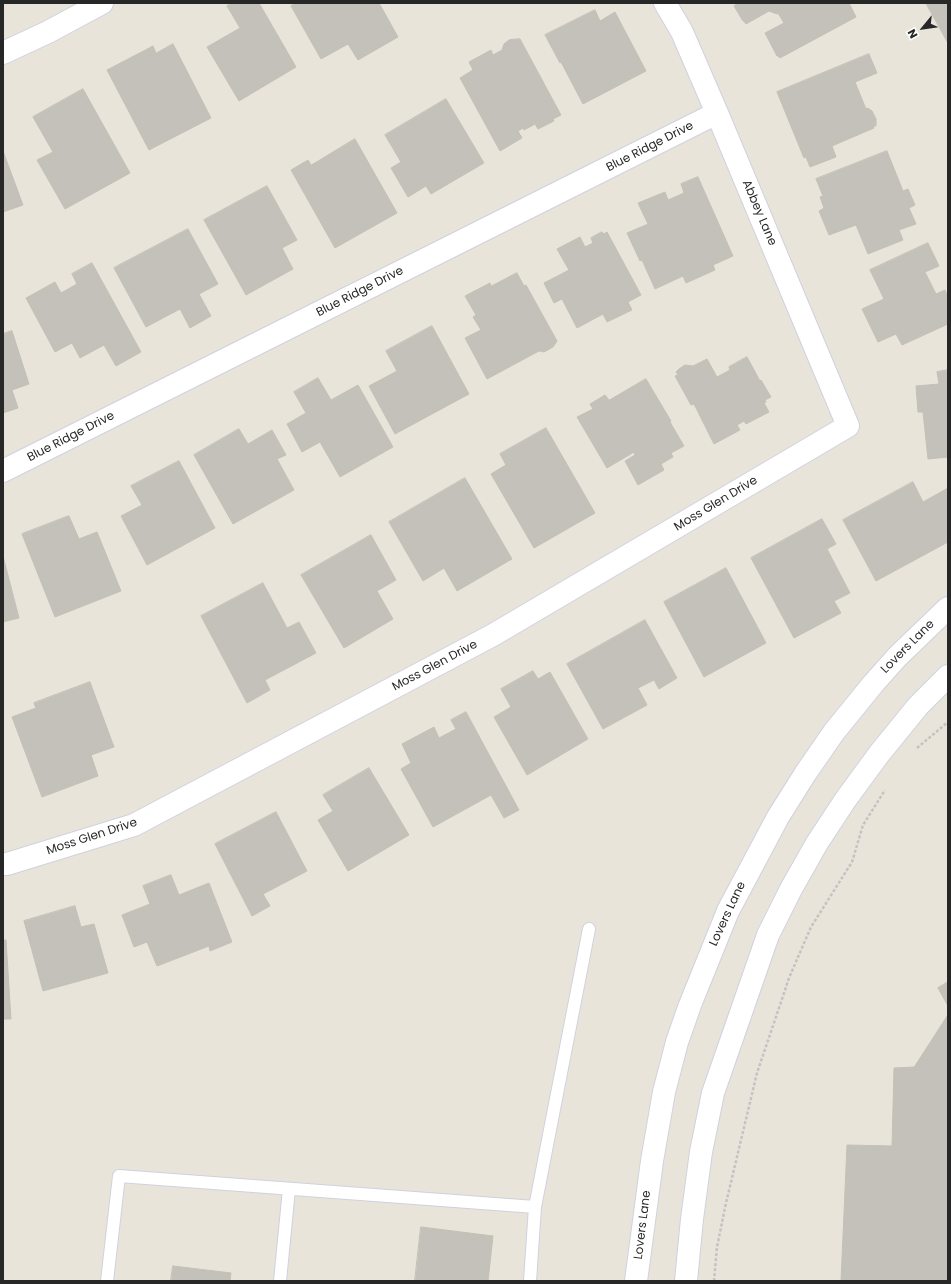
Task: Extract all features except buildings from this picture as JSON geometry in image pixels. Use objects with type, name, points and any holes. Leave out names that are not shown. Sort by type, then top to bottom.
[{"type":"street","points":[[3,53],[48,32],[102,3]]},
{"type":"street","name":"Abbey Lane","points":[[665,3],[682,32],[848,426]]},
{"type":"street","name":"Blue Ridge Drive","points":[[3,471],[717,113]]},
{"type":"street","name":"Moss Glen Drive","points":[[3,864],[134,825],[493,635],[848,426]]},
{"type":"street","name":"Lovers Lane","points":[[636,1281],[652,1161],[664,1092],[677,1042],[728,911],[778,817],[834,732],[896,657],[948,608]]},
{"type":"street","points":[[686,1281],[692,1219],[712,1094],[768,935],[791,889],[817,843],[846,799],[879,754],[918,706],[948,676]]},
{"type":"lane","points":[[530,1281],[535,1207],[589,929]]},
{"type":"lane","points":[[107,1281],[119,1176],[535,1207]]},
{"type":"lane","points":[[280,1281],[289,1189]]},
{"type":"path","points":[[914,751],[948,722]]},
{"type":"path","points":[[714,1281],[718,1247],[726,1203],[757,1074],[789,978],[811,927],[852,862],[863,825],[887,785]]}]
